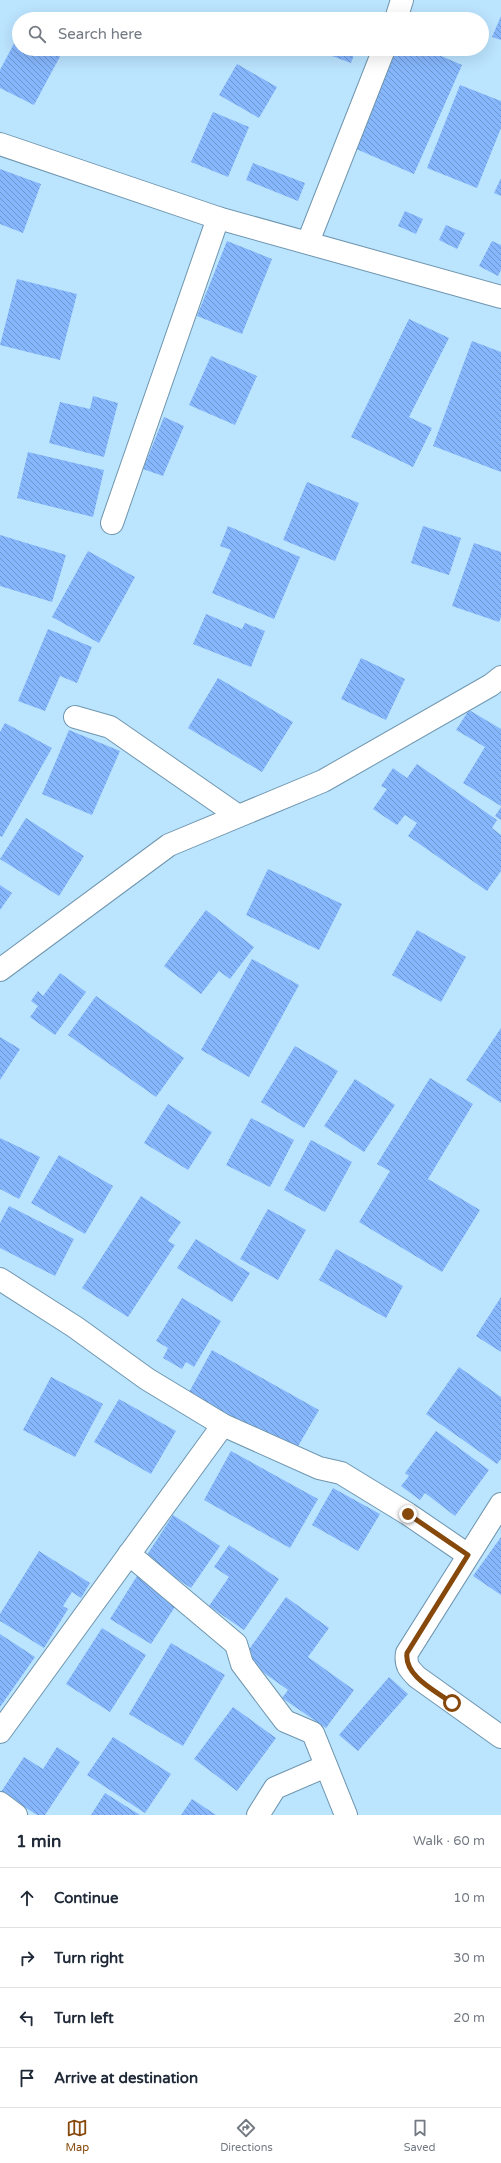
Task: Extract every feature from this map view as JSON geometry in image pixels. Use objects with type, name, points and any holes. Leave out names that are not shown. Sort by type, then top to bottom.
[{"type":"street","points":[[398,12],[402,0]]},
{"type":"street","points":[[308,242],[381,56]]},
{"type":"street","points":[[0,144],[218,218],[501,297]]},
{"type":"street","points":[[112,523],[218,218]]},
{"type":"street","points":[[0,970],[169,845],[237,815],[323,781],[490,685],[501,677]]},
{"type":"street","points":[[75,717],[110,727],[237,815]]},
{"type":"street","points":[[0,1279],[75,1327],[148,1379],[223,1425],[320,1468],[342,1473],[408,1514],[468,1555]]},
{"type":"street","points":[[0,1732],[223,1425]]},
{"type":"street","points":[[501,1504],[407,1653],[406,1661],[408,1668],[417,1677],[501,1736]]},
{"type":"street","points":[[129,1554],[236,1644],[242,1664],[285,1722],[313,1733],[346,1815]]},
{"type":"street","points":[[258,1815],[275,1788],[326,1766]]},
{"type":"street","points":[[0,1803],[16,1815]]},
{"type":"building","points":[[501,16],[501,40],[492,37]]},
{"type":"building","points":[[12,47],[12,56],[60,56],[34,105],[0,88],[0,70]]},
{"type":"building","points":[[332,56],[354,56],[351,63]]},
{"type":"building","points":[[394,56],[441,56],[462,65],[414,174],[354,148]]},
{"type":"building","points":[[237,64],[277,87],[259,118],[219,95]]},
{"type":"building","points":[[460,85],[501,101],[501,128],[477,188],[427,168]]},
{"type":"building","points":[[213,112],[249,127],[228,177],[191,162]]},
{"type":"building","points":[[253,163],[305,183],[298,201],[246,180]]},
{"type":"building","points":[[0,169],[41,184],[23,233],[0,224]]},
{"type":"building","points":[[501,178],[501,196],[494,193]]},
{"type":"building","points":[[405,211],[423,219],[416,234],[398,226]]},
{"type":"building","points":[[446,225],[465,233],[457,249],[439,240]]},
{"type":"building","points":[[227,241],[272,259],[242,334],[197,316]]},
{"type":"building","points":[[492,241],[501,245],[501,270],[498,276],[479,266]]},
{"type":"building","points":[[17,279],[77,294],[60,360],[0,345]]},
{"type":"building","points":[[409,319],[449,338],[409,417],[432,428],[413,467],[351,437]]},
{"type":"building","points":[[472,341],[501,352],[501,472],[433,446]]},
{"type":"building","points":[[211,356],[257,376],[235,425],[189,405]]},
{"type":"building","points":[[93,396],[118,403],[104,457],[49,443],[60,402],[90,409]]},
{"type":"building","points":[[164,417],[184,426],[163,476],[143,469]]},
{"type":"building","points":[[28,452],[104,470],[93,517],[17,498]]},
{"type":"building","points":[[307,482],[359,503],[335,561],[283,540]]},
{"type":"building","points":[[228,526],[300,557],[274,619],[212,593],[231,550],[220,546]]},
{"type":"building","points":[[423,526],[461,538],[449,575],[411,563]]},
{"type":"building","points":[[0,535],[66,555],[52,602],[0,586]]},
{"type":"building","points":[[474,543],[501,552],[501,617],[499,622],[452,606]]},
{"type":"building","points":[[88,551],[135,577],[99,643],[52,617]]},
{"type":"building","points":[[206,614],[242,629],[245,623],[265,631],[251,667],[193,644]]},
{"type":"building","points":[[48,629],[92,647],[77,683],[60,676],[45,711],[18,701]]},
{"type":"building","points":[[361,658],[405,679],[386,720],[341,699]]},
{"type":"building","points":[[218,678],[293,722],[262,772],[188,728]]},
{"type":"building","points":[[469,710],[501,729],[501,806],[463,783],[485,747],[456,730]]},
{"type":"building","points":[[5,723],[52,748],[2,837],[0,836],[0,732]]},
{"type":"building","points":[[69,730],[120,751],[92,815],[42,794]]},
{"type":"building","points":[[417,764],[497,820],[492,828],[501,835],[501,871],[487,891],[408,836],[417,823],[405,815],[397,825],[373,809],[387,789],[381,786],[393,768],[407,778]]},
{"type":"building","points":[[501,807],[501,820],[495,816]]},
{"type":"building","points":[[26,818],[84,856],[59,896],[0,859]]},
{"type":"building","points":[[268,869],[342,904],[319,950],[246,915]]},
{"type":"building","points":[[0,885],[12,893],[0,910]]},
{"type":"building","points":[[206,910],[254,947],[230,979],[219,971],[201,994],[164,966]]},
{"type":"building","points":[[417,930],[466,957],[441,1002],[392,975]]},
{"type":"building","points":[[252,959],[299,985],[249,1077],[201,1050]]},
{"type":"building","points":[[60,973],[86,992],[55,1035],[30,1017],[38,1006],[31,1001],[38,991],[43,996]]},
{"type":"building","points":[[96,996],[184,1058],[156,1097],[68,1035]]},
{"type":"building","points":[[501,1028],[501,1103],[466,1080]]},
{"type":"building","points":[[0,1037],[20,1049],[0,1080]]},
{"type":"building","points":[[295,1046],[338,1071],[304,1128],[261,1102]]},
{"type":"building","points":[[430,1078],[473,1104],[428,1179],[480,1210],[442,1272],[359,1222],[390,1171],[377,1164]]},
{"type":"building","points":[[355,1079],[395,1105],[364,1152],[324,1126]]},
{"type":"building","points":[[168,1104],[212,1132],[188,1170],[144,1143]]},
{"type":"building","points":[[251,1118],[294,1140],[270,1187],[226,1165]]},
{"type":"building","points":[[0,1138],[40,1157],[19,1199],[0,1189]]},
{"type":"building","points":[[311,1140],[352,1162],[325,1212],[284,1190]]},
{"type":"building","points":[[59,1155],[113,1186],[85,1234],[31,1203]]},
{"type":"building","points":[[141,1196],[181,1222],[168,1241],[175,1245],[128,1317],[82,1288]]},
{"type":"building","points":[[9,1206],[74,1239],[55,1276],[0,1248],[0,1223]]},
{"type":"building","points":[[268,1209],[306,1230],[278,1280],[240,1259]]},
{"type":"building","points":[[196,1239],[250,1273],[232,1302],[177,1268]]},
{"type":"building","points":[[336,1249],[403,1286],[386,1318],[319,1280]]},
{"type":"building","points":[[501,1297],[501,1352],[476,1336]]},
{"type":"building","points":[[182,1298],[221,1321],[194,1367],[186,1362],[182,1369],[163,1358],[168,1348],[156,1341]]},
{"type":"building","points":[[212,1350],[319,1410],[293,1455],[187,1396]]},
{"type":"building","points":[[459,1367],[501,1397],[501,1459],[497,1464],[426,1414]]},
{"type":"building","points":[[51,1377],[103,1404],[75,1457],[23,1430]]},
{"type":"building","points":[[119,1399],[176,1431],[151,1474],[94,1442]]},
{"type":"building","points":[[436,1431],[489,1470],[455,1516],[425,1493],[420,1500],[401,1486],[409,1476],[405,1473]]},
{"type":"building","points":[[231,1451],[318,1499],[290,1548],[204,1500]]},
{"type":"building","points":[[333,1488],[380,1514],[358,1551],[312,1525]]},
{"type":"building","points":[[173,1515],[220,1546],[191,1588],[145,1558]]},
{"type":"building","points":[[501,1537],[501,1595],[473,1576]]},
{"type":"building","points":[[229,1545],[279,1579],[244,1630],[209,1606],[229,1577],[214,1567]]},
{"type":"building","points":[[39,1551],[90,1583],[81,1598],[72,1592],[63,1606],[68,1609],[44,1648],[0,1621],[0,1614]]},
{"type":"building","points":[[137,1576],[178,1602],[151,1644],[110,1619]]},
{"type":"building","points":[[286,1597],[329,1628],[308,1657],[354,1690],[326,1728],[282,1698],[288,1690],[243,1658]]},
{"type":"building","points":[[102,1628],[146,1655],[110,1712],[66,1684]]},
{"type":"building","points":[[0,1634],[35,1657],[0,1707]]},
{"type":"building","points":[[171,1643],[225,1675],[183,1746],[129,1714]]},
{"type":"building","points":[[389,1677],[408,1694],[358,1751],[339,1735]]},
{"type":"building","points":[[233,1707],[276,1738],[237,1791],[194,1759]]},
{"type":"building","points":[[113,1737],[171,1774],[145,1813],[87,1775]]},
{"type":"building","points":[[57,1747],[80,1762],[45,1815],[37,1815],[1,1792],[24,1757],[43,1769]]},
{"type":"building","points":[[105,1793],[140,1815],[91,1815]]},
{"type":"building","points":[[192,1799],[216,1815],[181,1815]]},
{"type":"route","points":[[408,1514],[468,1555],[407,1653],[406,1661],[408,1668],[417,1677],[452,1703]]}]
